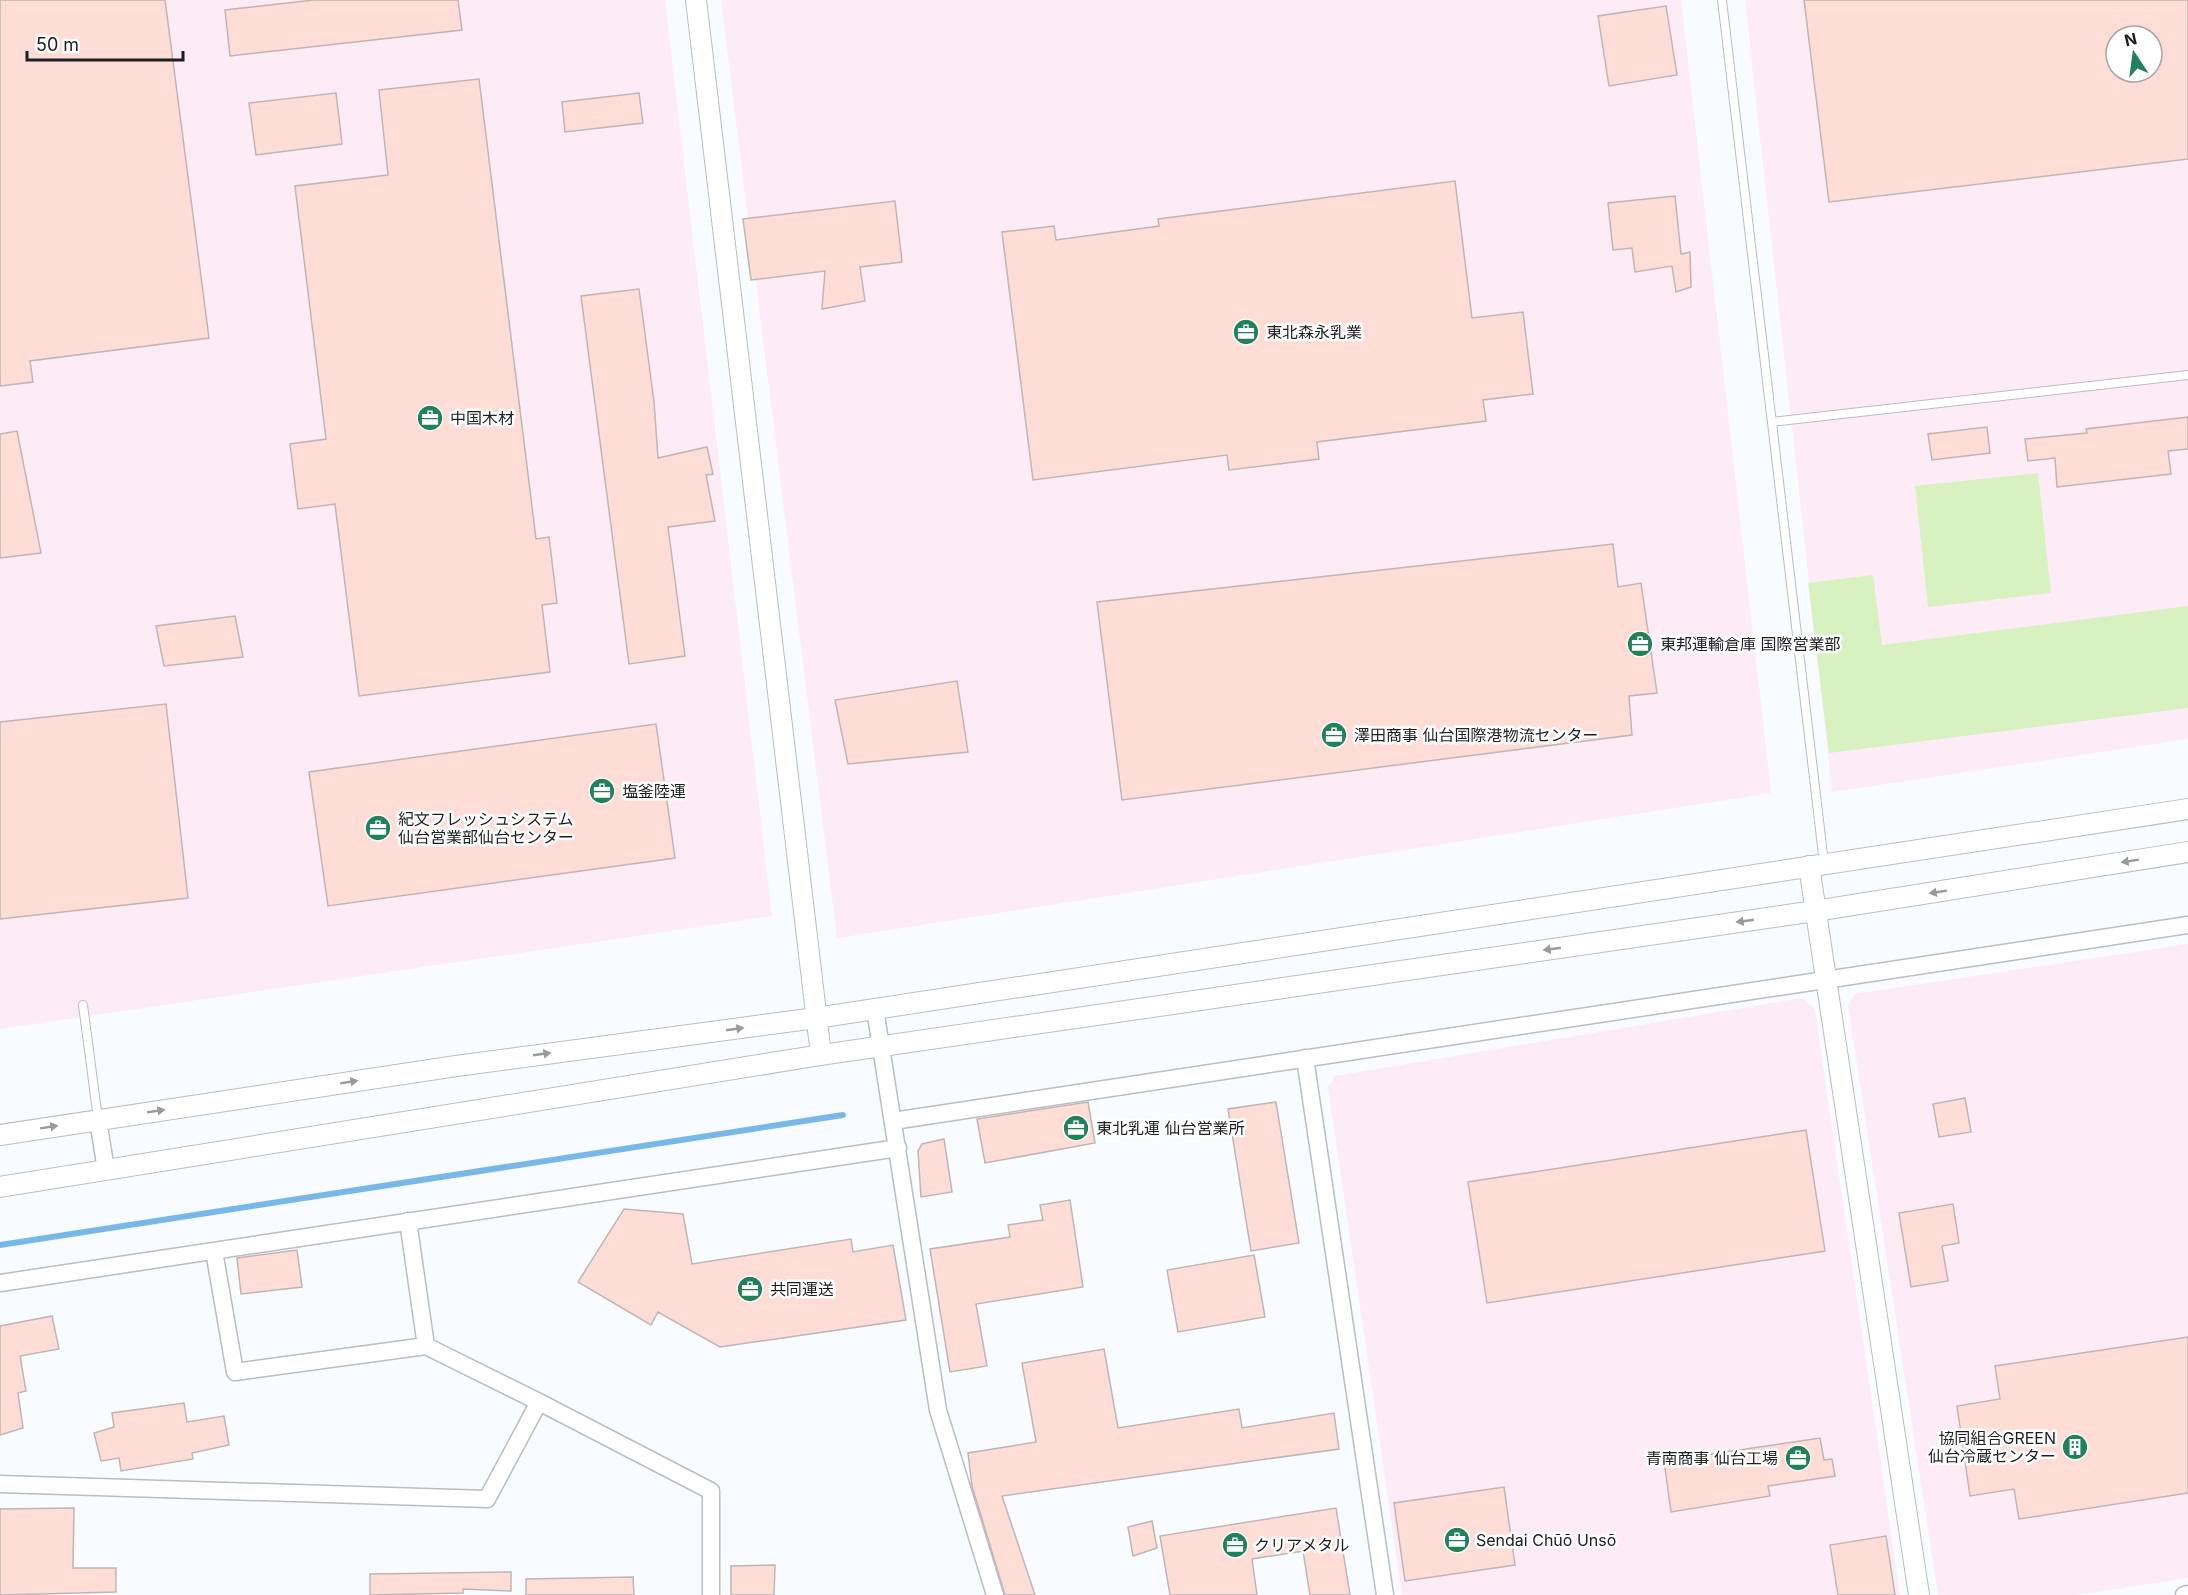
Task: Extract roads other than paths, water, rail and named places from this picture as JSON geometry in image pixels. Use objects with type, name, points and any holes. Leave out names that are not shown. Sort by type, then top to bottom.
[{"type":"street","points":[[696,0],[821,1055]]},
{"type":"street","points":[[0,1135],[456,1066],[816,1018],[2188,809]]},
{"type":"street","points":[[0,1187],[821,1055],[1815,911],[2188,852]]},
{"type":"street","points":[[1817,866],[1815,911],[1919,1595]]},
{"type":"street","points":[[893,1121],[2188,925]]},
{"type":"street","points":[[875,1009],[938,1410],[995,1595]]},
{"type":"street","points":[[1305,1058],[1385,1595]]},
{"type":"street","points":[[98,1120],[106,1170]]},
{"type":"street","points":[[0,1283],[898,1148]]},
{"type":"street","points":[[408,1221],[426,1346]]},
{"type":"street","points":[[214,1251],[235,1372],[426,1346],[711,1491],[711,1595]]},
{"type":"street","points":[[0,1484],[487,1499],[539,1402]]},
{"type":"lane","points":[[1722,0],[1772,422],[1817,866]]},
{"type":"lane","points":[[1772,422],[2188,375]]},
{"type":"lane","points":[[83,1005],[98,1120]]},
{"type":"waterway","points":[[0,1245],[843,1115]]},
{"type":"place","name":"東北森永乳業","points":[[1246,332]]},
{"type":"place","name":"中国木材","points":[[430,418]]},
{"type":"place","name":"東邦運輸倉庫 国際営業部","points":[[1640,644]]},
{"type":"place","name":"澤田商事 仙台国際港物流センター","points":[[1334,735]]},
{"type":"place","name":"塩釜陸運","points":[[602,791]]},
{"type":"place","name":"紀文フレッシュシステム 仙台営業部仙台センター","points":[[378,828]]},
{"type":"place","name":"東北乳運 仙台営業所","points":[[1076,1128]]},
{"type":"place","name":"共同運送","points":[[750,1289]]},
{"type":"place","name":"協同組合GREEN 仙台冷蔵センター","points":[[2075,1447]]},
{"type":"place","name":"青南商事 仙台工場","points":[[1798,1458]]},
{"type":"place","name":"Sendai Chūō Unsō","points":[[1457,1540]]},
{"type":"place","name":"クリアメタル","points":[[1235,1545]]}]
